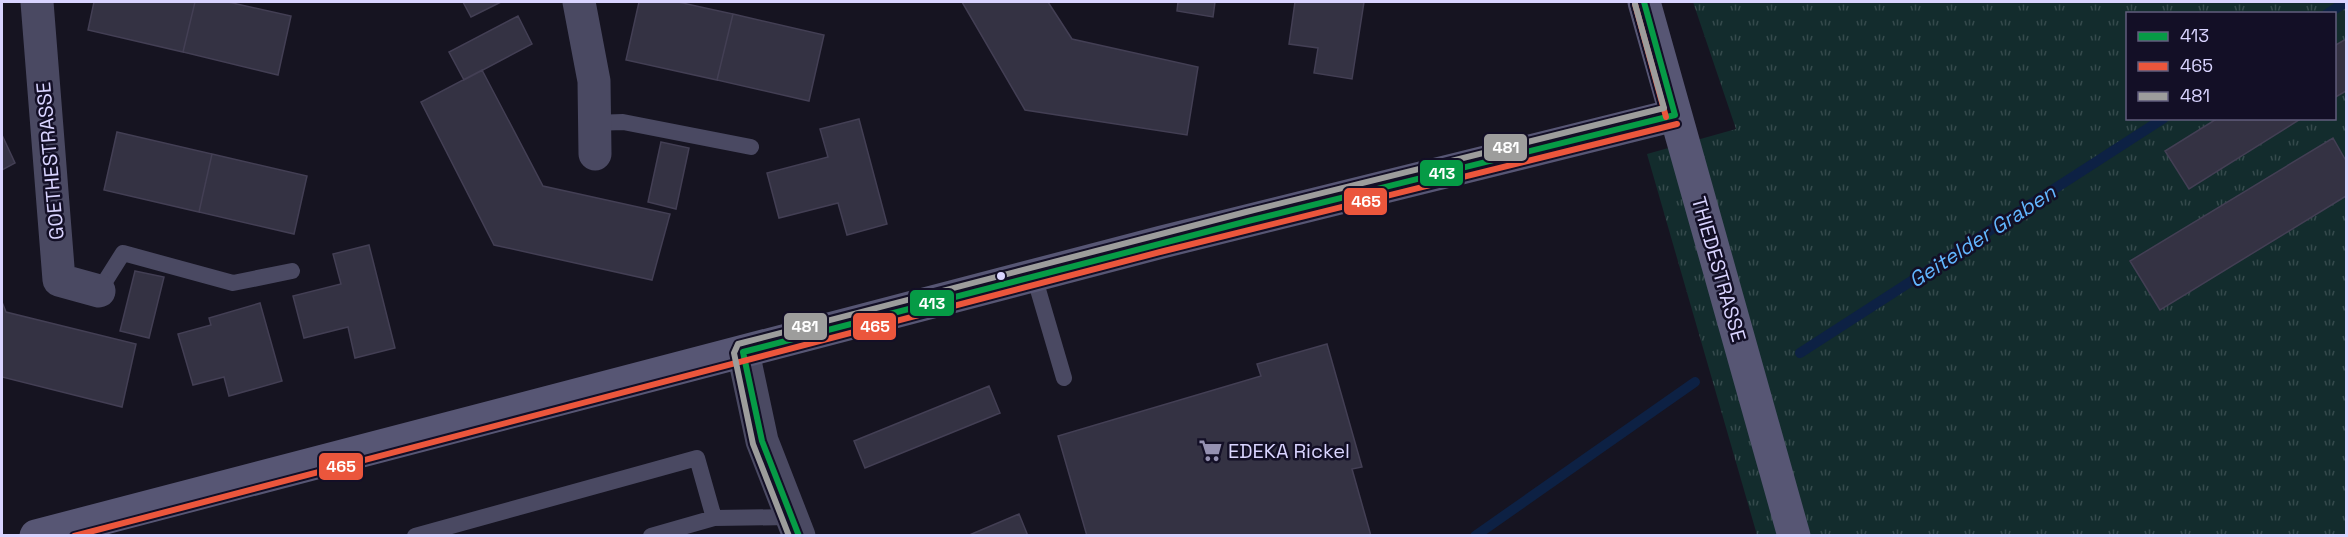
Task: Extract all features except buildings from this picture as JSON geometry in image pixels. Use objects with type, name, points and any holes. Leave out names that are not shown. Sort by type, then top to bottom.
[{"type":"street","name":"GOETHESTRASSE","points":[[37,2],[59,280],[99,291]]},
{"type":"street","points":[[579,2],[594,81],[594,138]]},
{"type":"street","name":"THIEDESTRASSE","points":[[1644,2],[1794,536]]},
{"type":"street","points":[[36,536],[1034,276],[1675,116]]},
{"type":"street","points":[[743,352],[762,441],[795,526]]},
{"type":"lane","points":[[594,138],[623,122],[751,147]]},
{"type":"lane","points":[[99,291],[123,253],[233,283],[292,271]]},
{"type":"lane","points":[[1034,276],[1064,378]]},
{"type":"lane","points":[[415,536],[697,458],[714,518]]},
{"type":"lane","points":[[651,536],[714,518],[795,526]]},
{"type":"green space","points":[[1693,2],[2346,2],[2346,535],[1757,535],[1647,154],[1736,129]]},
{"type":"waterway","name":"Geitelder Graben","points":[[2330,12],[2346,2]]},
{"type":"waterway","name":"Geitelder Graben","points":[[1800,353],[2161,120]]},
{"type":"waterway","name":"Geitelder Graben","points":[[1475,536],[1695,382]]},
{"type":"transit line","name":"413","points":[[1644,2],[1675,115]]},
{"type":"transit line","name":"465","points":[[1635,4],[1666,117]]},
{"type":"transit line","name":"481","points":[[789,536],[753,444],[734,353],[738,344],[1246,212],[1664,108],[1635,4]]},
{"type":"transit line","name":"413","points":[[743,352],[1248,221],[1675,115]]},
{"type":"transit line","name":"465","points":[[74,536],[1164,251],[1677,124]]},
{"type":"transit line","name":"413","points":[[743,352],[762,441],[799,536]]},
{"type":"place","name":"EDEKA Rickel","points":[[1210,451]]}]
